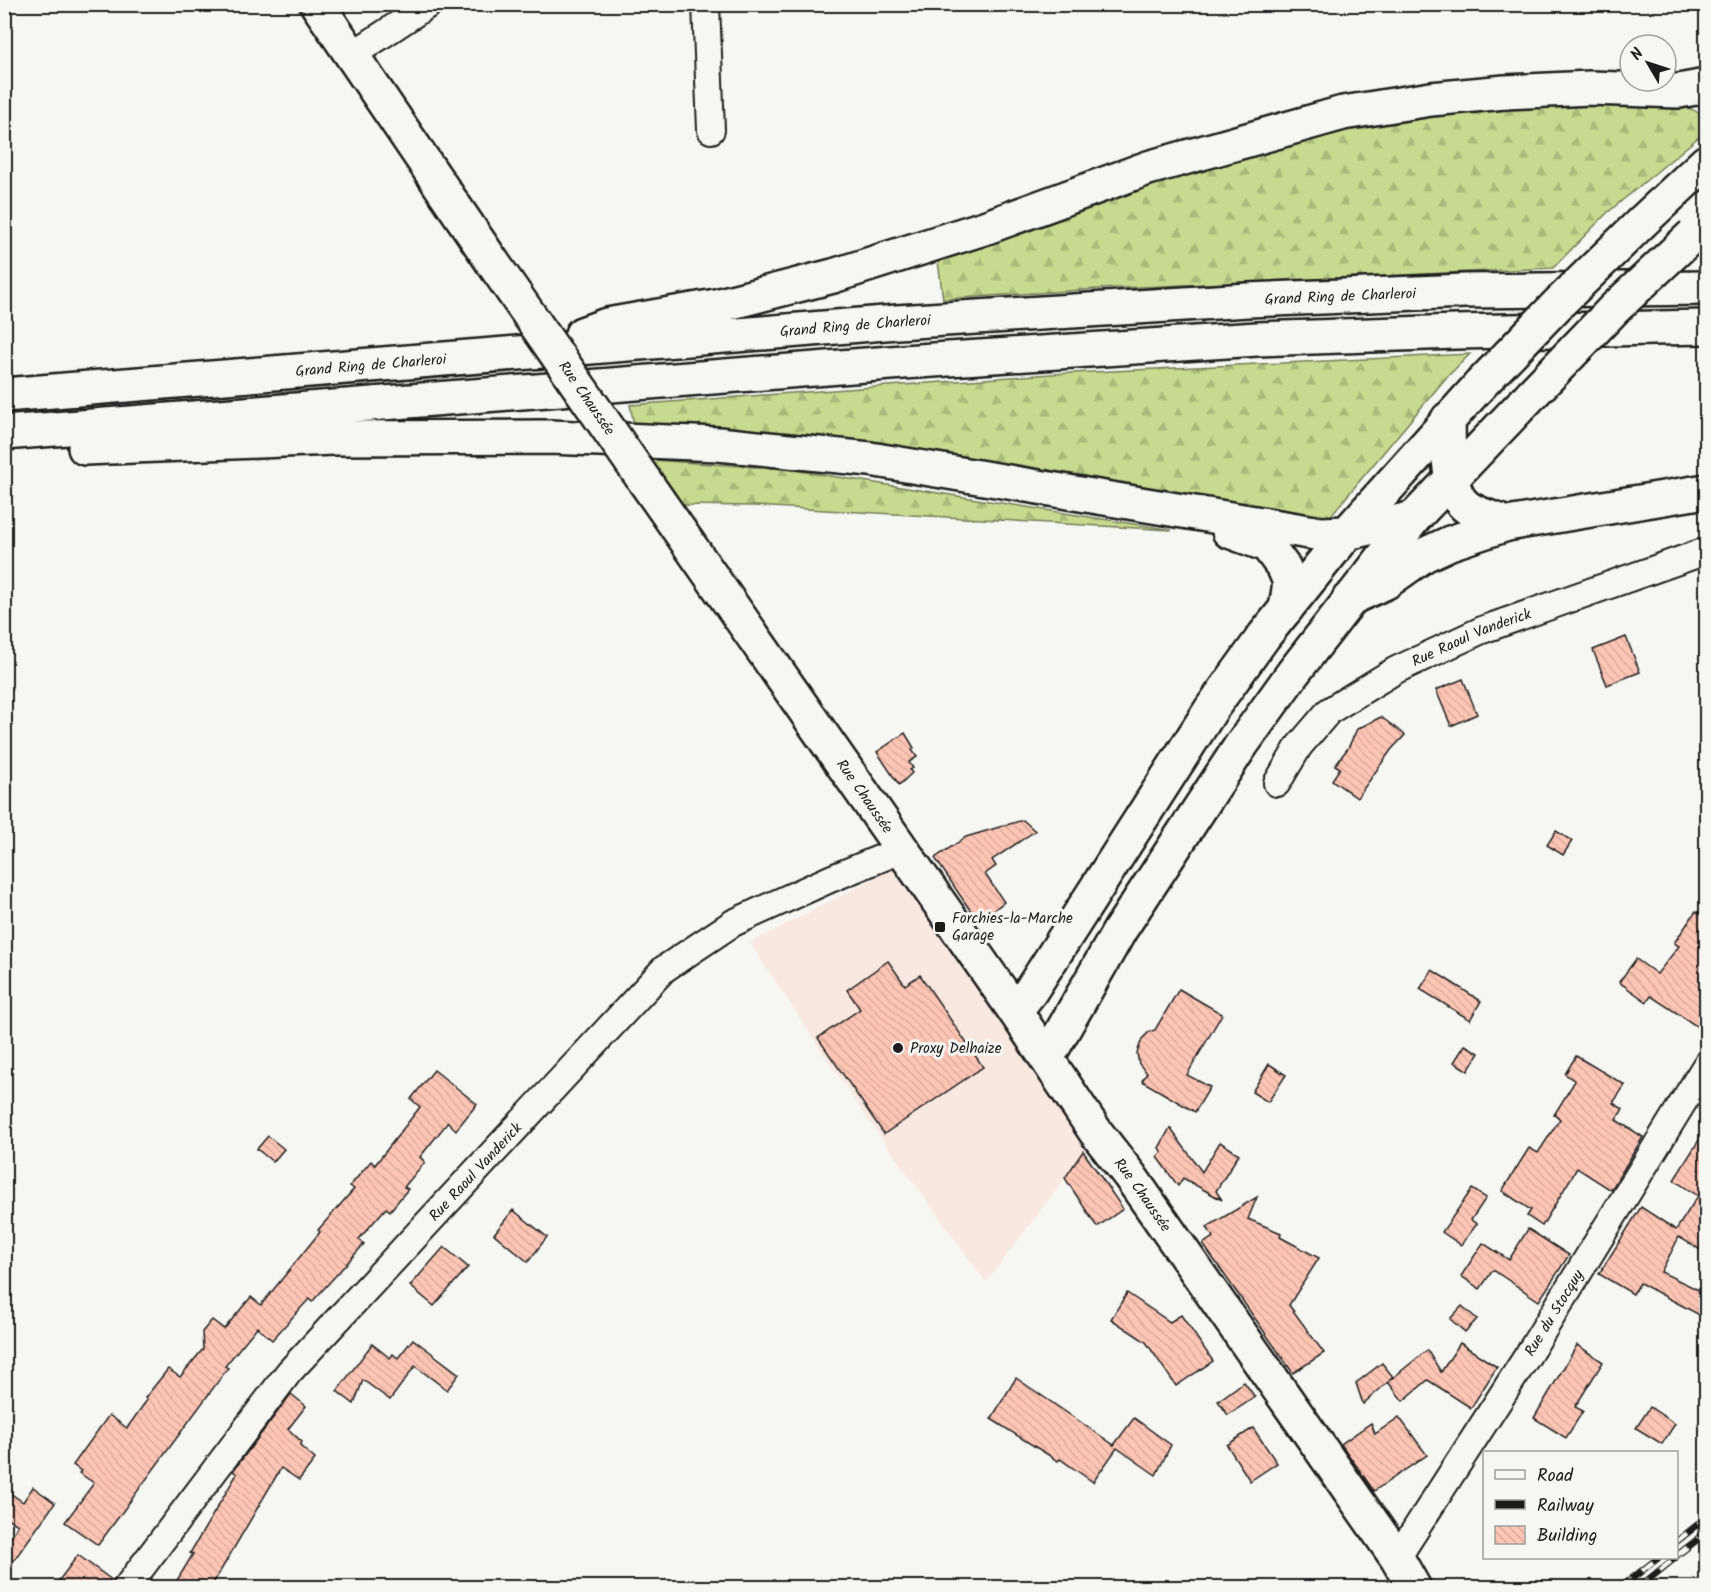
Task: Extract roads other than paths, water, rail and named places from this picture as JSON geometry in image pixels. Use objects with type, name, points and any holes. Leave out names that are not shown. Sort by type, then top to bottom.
[{"type":"main road","name":"Rue Chaussée","points":[[317,4],[491,260],[1414,1587]]},
{"type":"main road","points":[[526,354],[607,325],[716,306],[833,276],[987,228],[1148,168],[1343,113],[1431,99],[1505,92],[1590,88],[1697,92]]},
{"type":"main road","points":[[1015,1011],[1030,992],[1212,708],[1286,609],[1347,533],[1448,419],[1558,304],[1707,162]]},
{"type":"main road","points":[[1047,1058],[1120,930],[1229,764],[1293,673],[1349,600],[1414,518],[1614,309],[1700,229]]},
{"type":"main road","name":"Grand Ring de Charleroi","points":[[4,395],[897,322],[1248,300],[1465,291],[1707,288]]},
{"type":"main road","points":[[11,433],[903,362],[1257,339],[1707,327]]},
{"type":"main road","points":[[1448,419],[1451,480],[1458,496],[1467,507],[1507,524]]},
{"type":"main road","points":[[11,433],[65,449],[345,438],[550,437],[718,444],[870,459],[1321,534],[1347,533],[1414,518]]},
{"type":"main road","points":[[1349,600],[1386,582],[1424,555],[1450,543],[1507,524],[1707,491]]},
{"type":"main road","points":[[1165,509],[1267,545],[1284,568],[1290,582],[1286,609]]},
{"type":"street","points":[[352,55],[429,4]]},
{"type":"street","points":[[706,4],[711,130]]},
{"type":"street","name":"Rue Raoul Vanderick","points":[[1276,783],[1299,746],[1329,711],[1396,670],[1482,630],[1707,551]]},
{"type":"street","name":"Rue Raoul Vanderick","points":[[126,1587],[289,1372],[664,969],[733,923],[901,850]]},
{"type":"street","name":"Rue du Stocquy","points":[[1396,1558],[1528,1355],[1707,1065]]},
{"type":"railway","points":[[1678,1540],[1706,1518]]},
{"type":"railway","points":[[1678,1554],[1706,1533]]},
{"type":"railway","points":[[1620,1588],[1657,1559]]},
{"type":"railway","points":[[1638,1588],[1674,1559]]},
{"type":"place","name":"Forchies-la-Marche Garage","points":[[940,927]]},
{"type":"place","name":"Proxy Delhaize","points":[[898,1048]]}]
